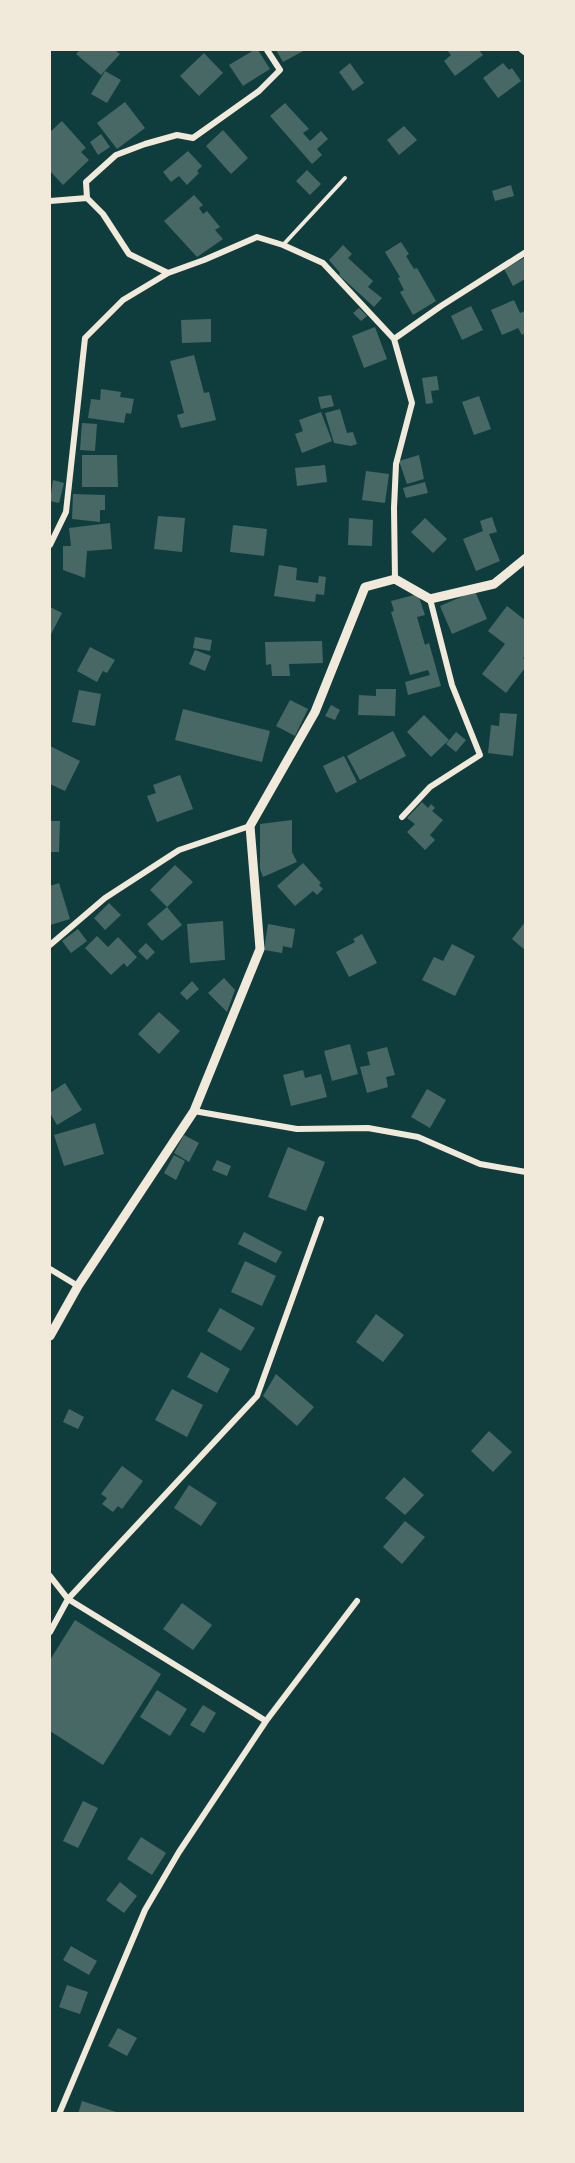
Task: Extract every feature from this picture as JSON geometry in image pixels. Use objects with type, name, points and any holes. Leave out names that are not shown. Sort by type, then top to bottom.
[{"type":"street","points":[[168,273],[129,254],[103,214],[87,198],[86,182],[116,155],[177,135],[193,138],[259,91],[280,70],[267,50]]},
{"type":"street","points":[[522,50],[525,53]]},
{"type":"street","points":[[50,201],[87,198]]},
{"type":"street","points":[[50,545],[66,512],[85,338],[123,300],[168,273],[257,237],[323,263],[394,339],[411,403],[396,464],[394,579]]},
{"type":"street","points":[[394,339],[525,252]]},
{"type":"street","points":[[50,1336],[78,1286],[194,1111],[260,949],[250,826],[315,712],[364,587],[394,579],[430,599],[494,584],[525,558]]},
{"type":"street","points":[[402,817],[430,787],[480,755],[452,685],[430,599]]},
{"type":"street","points":[[50,945],[105,898],[179,850],[250,826]]},
{"type":"street","points":[[194,1111],[297,1129],[368,1128],[418,1137],[480,1164],[525,1172]]},
{"type":"street","points":[[50,1632],[68,1599],[256,1396],[321,1219]]},
{"type":"street","points":[[50,1269],[78,1286]]},
{"type":"street","points":[[50,1576],[68,1599],[266,1721]]},
{"type":"street","points":[[59,2114],[145,1910],[179,1852],[266,1721],[357,1601]]},
{"type":"lane","points":[[283,246],[345,178]]},
{"type":"building","points":[[80,50],[115,50],[120,54],[101,75],[76,54]]},
{"type":"building","points":[[254,50],[258,50],[270,69],[243,86],[229,65]]},
{"type":"building","points":[[276,50],[305,50],[283,62]]},
{"type":"building","points":[[447,50],[479,50],[483,55],[455,76],[444,61],[451,55]]},
{"type":"building","points":[[204,53],[223,73],[199,96],[180,76]]},
{"type":"building","points":[[350,63],[364,83],[353,91],[339,72]]},
{"type":"building","points":[[503,63],[509,70],[512,68],[521,81],[498,98],[483,78]]},
{"type":"building","points":[[105,71],[121,80],[107,103],[91,94]]},
{"type":"building","points":[[125,102],[145,128],[117,149],[97,123]]},
{"type":"building","points":[[285,103],[309,129],[303,133],[310,141],[321,131],[328,139],[317,149],[322,155],[312,164],[270,116]]},
{"type":"building","points":[[62,121],[86,148],[81,152],[89,160],[63,185],[50,171],[50,132]]},
{"type":"building","points":[[404,126],[417,140],[399,155],[387,140]]},
{"type":"building","points":[[223,130],[248,158],[231,174],[206,146]]},
{"type":"building","points":[[101,134],[110,147],[98,155],[90,142]]},
{"type":"building","points":[[188,151],[202,166],[197,171],[199,173],[187,185],[179,176],[171,182],[163,172]]},
{"type":"building","points":[[307,170],[321,184],[310,195],[296,181]]},
{"type":"building","points":[[511,185],[514,196],[495,201],[492,191]]},
{"type":"building","points":[[194,195],[203,205],[199,208],[203,214],[207,211],[220,227],[215,230],[223,239],[197,257],[164,221]]},
{"type":"building","points":[[401,242],[409,254],[406,256],[414,269],[417,268],[436,301],[413,315],[400,292],[404,290],[398,278],[400,277],[385,252]]},
{"type":"building","points":[[343,245],[352,254],[348,258],[373,281],[368,287],[382,298],[374,307],[339,275],[340,273],[329,260]]},
{"type":"building","points":[[524,258],[525,279],[513,286],[504,269]]},
{"type":"building","points":[[514,300],[520,313],[525,311],[525,333],[522,335],[518,328],[502,335],[491,310]]},
{"type":"building","points":[[471,306],[483,330],[462,340],[451,316]]},
{"type":"building","points":[[359,308],[367,316],[361,321],[353,313]]},
{"type":"building","points":[[211,319],[211,342],[182,343],[181,320]]},
{"type":"building","points":[[375,327],[387,359],[364,368],[352,336]]},
{"type":"building","points":[[194,355],[204,393],[209,392],[216,420],[181,428],[177,415],[184,413],[170,361]]},
{"type":"building","points":[[437,376],[439,390],[431,391],[433,403],[426,404],[422,378]]},
{"type":"building","points":[[101,389],[121,392],[120,397],[134,399],[131,414],[126,413],[124,423],[88,418],[91,399],[100,400]]},
{"type":"building","points":[[331,395],[334,406],[321,409],[318,397]]},
{"type":"building","points":[[479,396],[491,429],[474,435],[462,402]]},
{"type":"building","points":[[340,409],[347,433],[353,432],[357,444],[351,446],[334,443],[325,413]]},
{"type":"building","points":[[321,412],[332,441],[302,453],[295,434],[303,431],[299,420]]},
{"type":"building","points":[[82,423],[97,424],[95,451],[80,450]]},
{"type":"building","points":[[82,455],[117,455],[118,487],[82,487]]},
{"type":"building","points":[[419,455],[424,479],[407,484],[399,461]]},
{"type":"building","points":[[325,465],[327,482],[297,486],[295,468]]},
{"type":"building","points":[[366,471],[389,474],[385,503],[362,500]]},
{"type":"building","points":[[53,480],[64,483],[59,503],[50,501]]},
{"type":"building","points":[[425,482],[428,493],[406,498],[403,488]]},
{"type":"building","points":[[73,494],[105,495],[105,510],[100,510],[100,522],[72,519]]},
{"type":"building","points":[[158,516],[185,518],[182,552],[154,549]]},
{"type":"building","points":[[492,517],[497,532],[489,534],[500,561],[476,571],[463,539],[483,531],[480,521]]},
{"type":"building","points":[[349,518],[373,520],[372,546],[348,545]]},
{"type":"building","points":[[425,518],[447,539],[433,553],[411,532]]},
{"type":"building","points":[[110,523],[112,549],[87,551],[85,578],[63,570],[63,546],[71,546],[69,528]]},
{"type":"building","points":[[233,525],[267,529],[264,556],[230,552]]},
{"type":"building","points":[[279,565],[297,568],[296,580],[318,583],[319,576],[326,577],[324,595],[316,594],[315,602],[274,596]]},
{"type":"building","points":[[475,591],[487,619],[452,634],[440,606]]},
{"type":"building","points":[[418,594],[425,615],[417,617],[425,645],[429,643],[441,686],[408,695],[405,682],[430,675],[428,670],[410,675],[391,612],[394,611],[391,601]]},
{"type":"building","points":[[507,606],[525,620],[525,655],[523,658],[525,668],[506,693],[482,674],[505,644],[488,631]]},
{"type":"building","points":[[50,607],[62,613],[50,636]]},
{"type":"building","points":[[195,637],[212,640],[210,651],[193,648]]},
{"type":"building","points":[[322,641],[323,663],[289,664],[290,676],[272,676],[271,664],[266,665],[265,642]]},
{"type":"building","points":[[90,647],[115,660],[107,673],[103,671],[97,682],[77,671]]},
{"type":"building","points":[[195,650],[211,656],[205,671],[189,664]]},
{"type":"building","points":[[376,689],[396,689],[395,716],[358,715],[359,695],[376,696]]},
{"type":"building","points":[[79,690],[101,694],[95,726],[72,722]]},
{"type":"building","points":[[290,700],[308,709],[295,736],[276,726]]},
{"type":"building","points":[[331,705],[340,710],[335,720],[325,716]]},
{"type":"building","points":[[183,709],[270,731],[262,762],[175,740]]},
{"type":"building","points":[[500,713],[517,714],[513,756],[488,753],[491,725],[499,726]]},
{"type":"building","points":[[424,715],[449,740],[431,757],[407,732]]},
{"type":"building","points":[[393,731],[406,756],[360,780],[347,756]]},
{"type":"building","points":[[456,732],[466,740],[456,752],[446,744]]},
{"type":"building","points":[[50,746],[80,761],[65,791],[50,784]]},
{"type":"building","points":[[344,756],[357,782],[336,793],[323,766]]},
{"type":"building","points":[[180,775],[193,809],[157,822],[147,796],[156,793],[153,785]]},
{"type":"building","points":[[422,802],[428,808],[431,804],[435,808],[432,811],[443,820],[430,835],[435,840],[425,850],[407,832],[415,824],[407,818]]},
{"type":"building","points":[[292,820],[292,852],[297,862],[263,877],[260,869],[260,824]]},
{"type":"building","points":[[50,821],[60,821],[59,852],[50,852]]},
{"type":"building","points":[[303,863],[321,883],[319,885],[323,889],[317,895],[313,891],[295,906],[277,886]]},
{"type":"building","points":[[175,865],[193,882],[167,907],[150,890]]},
{"type":"building","points":[[59,883],[70,919],[50,925],[50,886]]},
{"type":"building","points":[[109,903],[121,915],[105,930],[94,918]]},
{"type":"building","points":[[167,907],[182,925],[162,941],[147,924]]},
{"type":"building","points":[[223,921],[225,960],[190,963],[187,924]]},
{"type":"building","points":[[525,922],[525,950],[512,939]]},
{"type":"building","points":[[268,924],[295,929],[292,948],[283,946],[282,953],[264,950]]},
{"type":"building","points":[[78,929],[87,941],[71,953],[62,941]]},
{"type":"building","points":[[362,934],[377,963],[349,977],[336,952],[355,942],[353,939]]},
{"type":"building","points":[[97,936],[108,947],[118,937],[137,957],[127,967],[124,963],[111,975],[85,948]]},
{"type":"building","points":[[146,943],[155,952],[147,960],[138,951]]},
{"type":"building","points":[[452,944],[475,956],[455,996],[422,980],[434,957],[443,961]]},
{"type":"building","points":[[224,978],[235,990],[227,1012],[208,993]]},
{"type":"building","points":[[192,981],[199,989],[187,1000],[180,993]]},
{"type":"building","points":[[159,1012],[180,1031],[159,1054],[138,1034]]},
{"type":"building","points":[[350,1044],[358,1074],[332,1081],[324,1051]]},
{"type":"building","points":[[387,1047],[395,1075],[386,1077],[388,1087],[367,1093],[360,1067],[370,1065],[367,1052]]},
{"type":"building","points":[[303,1070],[305,1078],[321,1074],[327,1097],[291,1106],[283,1075]]},
{"type":"building","points":[[65,1083],[82,1110],[57,1125],[50,1113],[50,1093]]},
{"type":"building","points":[[427,1089],[446,1100],[430,1128],[411,1117]]},
{"type":"building","points":[[95,1123],[104,1154],[64,1166],[54,1135]]},
{"type":"building","points":[[184,1135],[199,1143],[189,1162],[174,1153]]},
{"type":"building","points":[[288,1147],[325,1162],[306,1211],[268,1197]]},
{"type":"building","points":[[174,1155],[185,1161],[176,1180],[164,1173]]},
{"type":"building","points":[[217,1160],[231,1166],[227,1176],[212,1170]]},
{"type":"building","points":[[244,1232],[282,1252],[276,1263],[238,1244]]},
{"type":"building","points":[[245,1261],[276,1276],[262,1306],[231,1292]]},
{"type":"building","points":[[220,1308],[255,1328],[241,1351],[207,1331]]},
{"type":"building","points":[[376,1314],[404,1335],[383,1362],[356,1342]]},
{"type":"building","points":[[201,1352],[230,1369],[217,1393],[187,1377]]},
{"type":"building","points":[[276,1374],[314,1407],[297,1426],[263,1396]]},
{"type":"building","points":[[172,1389],[203,1405],[187,1437],[155,1420]]},
{"type":"building","points":[[69,1409],[84,1417],[78,1429],[63,1422]]},
{"type":"building","points":[[489,1431],[512,1452],[493,1472],[471,1451]]},
{"type":"building","points":[[122,1466],[143,1481],[122,1509],[118,1506],[113,1512],[102,1504],[107,1498],[101,1494]]},
{"type":"building","points":[[404,1477],[424,1495],[405,1515],[385,1498]]},
{"type":"building","points":[[189,1485],[217,1503],[201,1526],[174,1508]]},
{"type":"building","points":[[405,1521],[425,1537],[402,1564],[383,1547]]},
{"type":"building","points":[[182,1603],[212,1625],[193,1650],[163,1629]]},
{"type":"building","points":[[75,1620],[161,1674],[103,1765],[50,1731],[50,1660]]},
{"type":"building","points":[[157,1690],[187,1709],[170,1736],[140,1717]]},
{"type":"building","points":[[203,1705],[216,1713],[204,1733],[190,1725]]},
{"type":"building","points":[[83,1801],[98,1808],[78,1848],[63,1841]]},
{"type":"building","points":[[141,1837],[166,1853],[152,1875],[127,1859]]},
{"type":"building","points":[[120,1882],[137,1896],[124,1913],[106,1900]]},
{"type":"building","points":[[71,1946],[97,1961],[89,1975],[63,1960]]},
{"type":"building","points":[[67,1985],[88,1992],[80,2014],[59,2007]]},
{"type":"building","points":[[118,2028],[137,2038],[127,2056],[108,2046]]},
{"type":"building","points":[[82,2101],[116,2112],[115,2114],[78,2114]]}]
